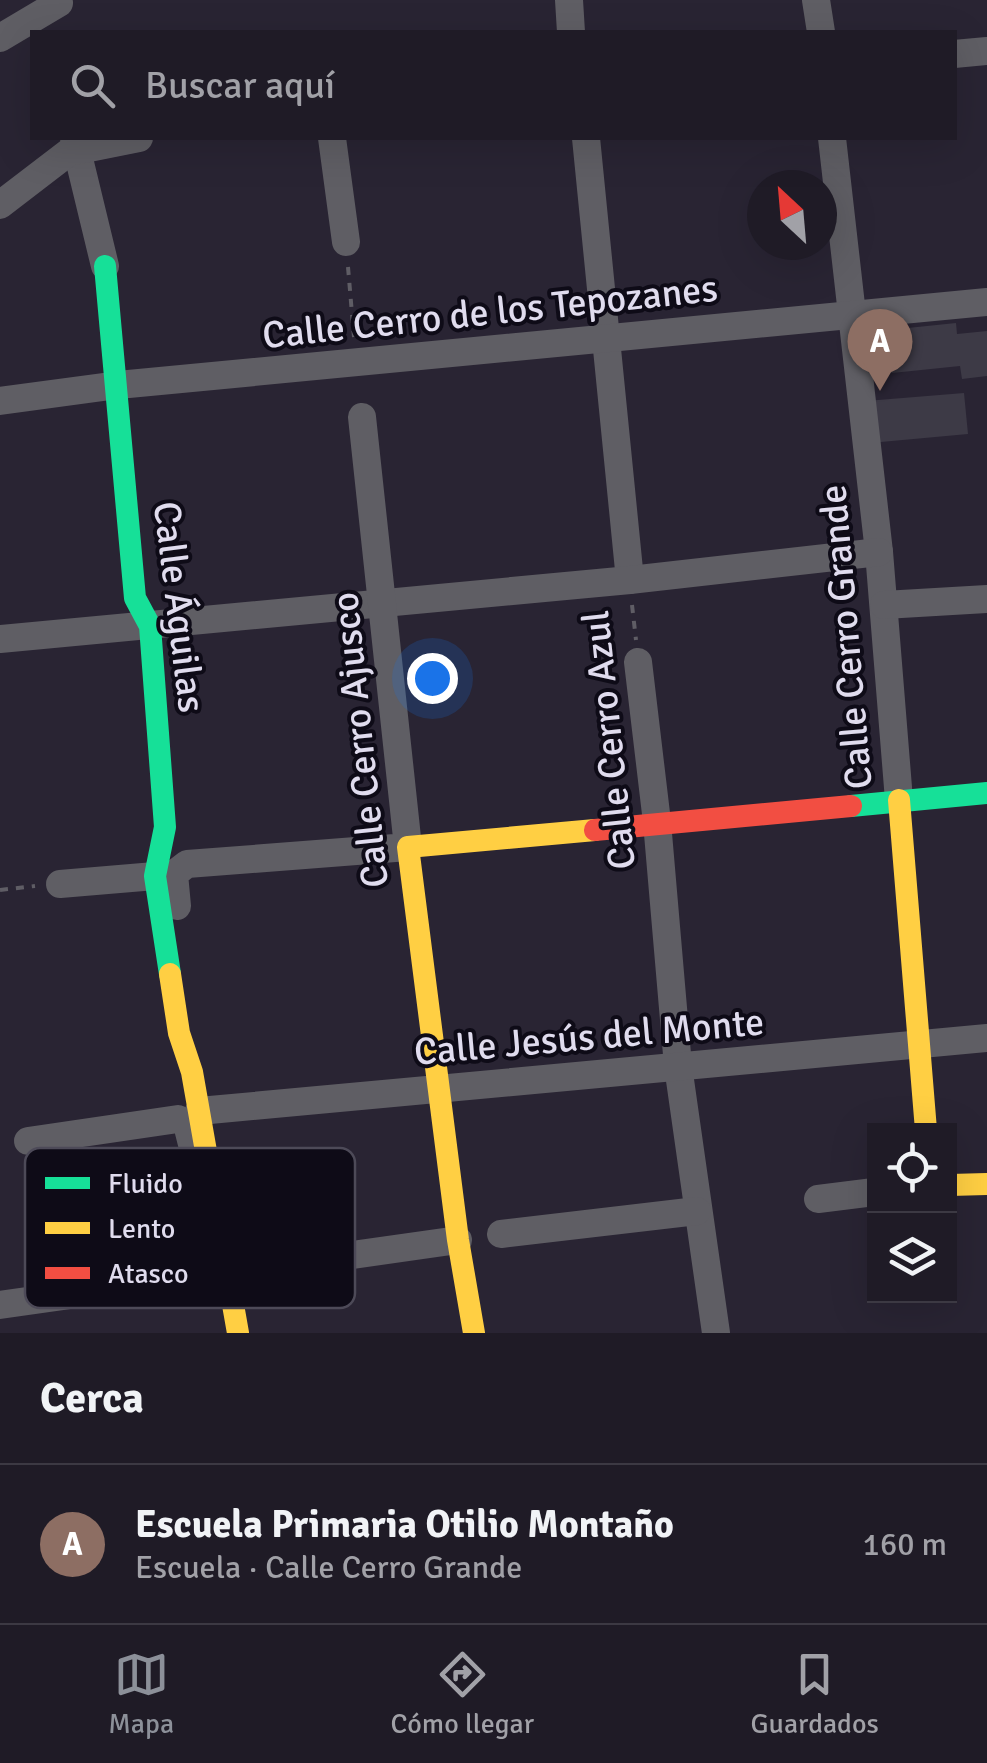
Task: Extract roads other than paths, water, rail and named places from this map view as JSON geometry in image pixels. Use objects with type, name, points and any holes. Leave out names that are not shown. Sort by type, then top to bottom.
[{"type":"street","points":[[568,0],[571,30]]},
{"type":"street","points":[[816,0],[821,30]]},
{"type":"street","points":[[0,38],[59,2],[62,30]]},
{"type":"street","points":[[957,54],[987,51]]},
{"type":"street","points":[[0,205],[75,144],[118,140]]},
{"type":"street","points":[[332,140],[346,242]]},
{"type":"street","name":"Calle Cerro Azul","points":[[586,140],[630,580]]},
{"type":"street","name":"Calle Cerro Grande","points":[[832,140],[879,552],[926,1123]]},
{"type":"street","name":"Calle Águilas","points":[[75,144],[105,266],[135,598],[150,626],[166,872],[174,880],[195,1027],[192,1072],[206,1148]]},
{"type":"street","name":"Calle Cerro de los Tepozanes","points":[[0,401],[118,385],[987,302]]},
{"type":"street","name":"Calle Cerro Ajusco","points":[[362,417],[408,847],[458,1240],[474,1333]]},
{"type":"street","points":[[0,639],[630,580],[879,552]]},
{"type":"street","points":[[884,606],[987,599]]},
{"type":"street","name":"Calle Cerro Azul","points":[[638,662],[657,822],[678,1066],[716,1333]]},
{"type":"street","points":[[60,884],[166,872],[188,864],[987,793]]},
{"type":"street","name":"Calle Jesús del Monte","points":[[199,1111],[987,1038]]},
{"type":"street","points":[[28,1140],[182,1120],[194,1148]]},
{"type":"street","points":[[957,1185],[987,1184]]},
{"type":"street","points":[[818,1200],[867,1193]]},
{"type":"street","points":[[502,1234],[697,1211]]},
{"type":"street","points":[[355,1254],[458,1240]]},
{"type":"street","points":[[0,1305],[25,1301]]},
{"type":"street","name":"Calle Águilas","points":[[234,1308],[238,1333]]},
{"type":"place","name":"Escuela Primaria Otilio Montaño","points":[[880,391]]}]
